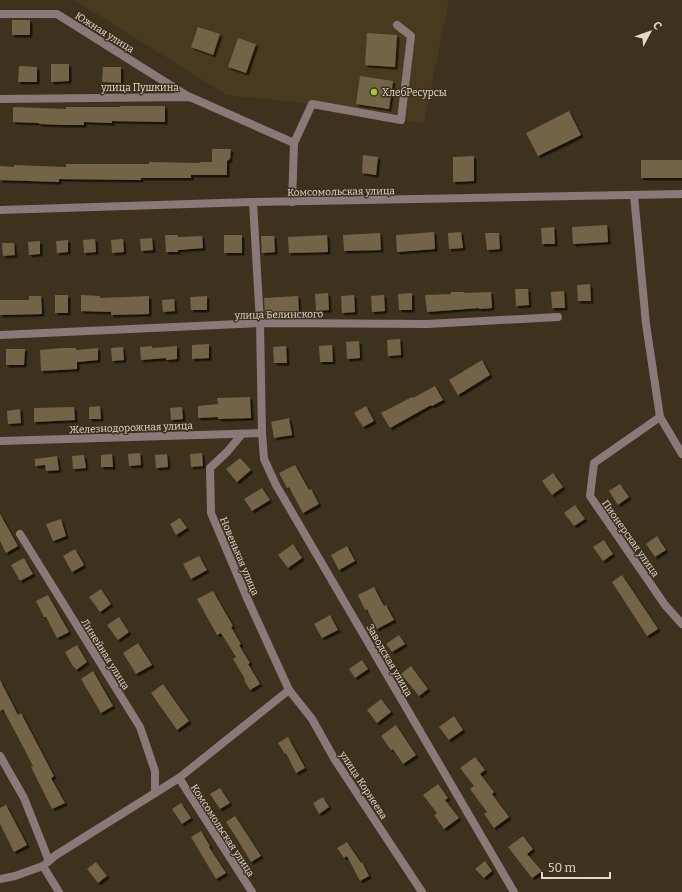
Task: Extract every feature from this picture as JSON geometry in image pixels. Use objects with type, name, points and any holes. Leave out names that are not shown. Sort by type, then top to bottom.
[{"type":"street","name":"Южная улица","points":[[0,14],[57,14],[190,97]]},
{"type":"street","points":[[292,202],[294,143],[312,104],[401,120],[411,36],[397,25]]},
{"type":"street","name":"улица Пушкина","points":[[0,98],[190,97],[294,143]]},
{"type":"street","name":"Комсомольская улица","points":[[0,210],[253,202],[682,194]]},
{"type":"street","points":[[634,195],[646,324],[660,417],[682,454]]},
{"type":"street","name":"Заводская улица","points":[[253,202],[260,323],[262,433],[264,459],[276,485],[514,892]]},
{"type":"street","name":"улица Белинского","points":[[0,335],[260,323],[428,324],[558,318]]},
{"type":"street","name":"Пионерская улица","points":[[660,417],[594,463],[590,496],[665,605],[682,624]]},
{"type":"street","name":"Железнодорожная улица","points":[[0,442],[262,433]]},
{"type":"street","name":"Новенькая улица","points":[[242,434],[227,452],[210,468],[211,513],[247,598],[289,690]]},
{"type":"street","name":"Линейная улица","points":[[20,534],[140,727],[154,771],[155,793]]},
{"type":"street","points":[[0,879],[14,876],[46,863],[56,855],[178,778],[289,690]]},
{"type":"street","name":"улица Корнеева","points":[[289,690],[312,719],[335,760],[422,892]]},
{"type":"street","points":[[0,756],[24,798],[46,863],[59,892]]},
{"type":"street","name":"Комсомольская улица","points":[[178,778],[252,892]]},
{"type":"shaded area","points":[[74,0],[449,0],[424,124],[312,104],[227,95]]},
{"type":"building","points":[[12,20],[30,20],[30,35],[12,35]]},
{"type":"building","points":[[198,27],[220,34],[213,55],[191,47]]},
{"type":"building","points":[[367,33],[397,35],[395,67],[365,65]]},
{"type":"building","points":[[238,38],[256,44],[246,73],[228,67]]},
{"type":"building","points":[[51,64],[69,64],[69,81],[51,82]]},
{"type":"building","points":[[19,66],[37,67],[37,82],[18,82]]},
{"type":"building","points":[[103,67],[121,67],[121,83],[102,82]]},
{"type":"building","name":"ХлебРесурсы","points":[[360,76],[393,81],[389,109],[356,104]]},
{"type":"building","points":[[165,106],[165,122],[112,121],[112,123],[84,122],[84,125],[66,125],[13,122],[13,107],[66,109],[66,107]]},
{"type":"building","points":[[569,111],[581,135],[538,156],[526,133]]},
{"type":"building","points":[[212,149],[231,149],[230,159],[227,161],[227,175],[191,175],[191,178],[141,178],[141,180],[59,179],[59,182],[0,180],[0,166],[14,167],[14,165],[66,167],[66,164],[149,164],[149,162],[200,163],[212,162]]},
{"type":"building","points":[[363,155],[378,157],[376,175],[362,173]]},
{"type":"building","points":[[474,156],[474,181],[453,182],[453,157]]},
{"type":"building","points":[[641,160],[682,160],[682,178],[641,178]]},
{"type":"building","points":[[607,225],[608,242],[573,244],[572,227]]},
{"type":"building","points":[[554,227],[555,244],[542,244],[541,228]]},
{"type":"building","points":[[434,232],[435,249],[397,252],[396,235]]},
{"type":"building","points":[[461,232],[463,248],[449,249],[448,233]]},
{"type":"building","points":[[380,233],[381,250],[344,251],[343,235]]},
{"type":"building","points":[[485,233],[499,233],[500,249],[487,250]]},
{"type":"building","points":[[165,235],[178,235],[178,237],[202,236],[203,248],[178,250],[178,252],[166,252]]},
{"type":"building","points":[[224,235],[242,235],[242,253],[224,253]]},
{"type":"building","points":[[327,235],[328,252],[289,253],[288,237]]},
{"type":"building","points":[[261,236],[274,236],[275,252],[262,253]]},
{"type":"building","points":[[152,238],[153,250],[141,251],[140,239]]},
{"type":"building","points":[[95,239],[96,252],[84,253],[83,240]]},
{"type":"building","points":[[123,239],[124,252],[112,253],[111,240]]},
{"type":"building","points":[[68,240],[68,252],[57,253],[56,241]]},
{"type":"building","points":[[40,241],[40,254],[29,255],[28,242]]},
{"type":"building","points":[[2,243],[14,243],[15,255],[3,256]]},
{"type":"building","points":[[590,284],[591,301],[578,301],[577,285]]},
{"type":"building","points":[[515,289],[528,289],[529,305],[516,306]]},
{"type":"building","points":[[564,291],[565,308],[552,308],[551,292]]},
{"type":"building","points":[[451,292],[491,292],[492,308],[427,312],[425,295],[451,294]]},
{"type":"building","points":[[328,293],[329,310],[316,311],[315,294]]},
{"type":"building","points":[[412,293],[412,310],[399,310],[398,294]]},
{"type":"building","points":[[55,295],[68,295],[68,313],[55,313]]},
{"type":"building","points":[[81,295],[100,296],[100,298],[149,296],[149,314],[111,315],[111,312],[81,311]]},
{"type":"building","points":[[354,295],[355,312],[342,313],[341,296]]},
{"type":"building","points":[[384,295],[385,311],[372,312],[371,296]]},
{"type":"building","points":[[29,296],[41,296],[42,314],[0,315],[0,300],[29,300]]},
{"type":"building","points":[[207,296],[207,310],[191,310],[190,297]]},
{"type":"building","points":[[298,296],[299,312],[265,315],[264,298]]},
{"type":"building","points":[[174,299],[175,311],[163,312],[162,300]]},
{"type":"building","points":[[400,339],[401,355],[388,356],[387,340]]},
{"type":"building","points":[[359,341],[360,358],[347,359],[346,342]]},
{"type":"building","points":[[209,344],[209,358],[192,359],[192,345]]},
{"type":"building","points":[[332,345],[333,362],[320,362],[319,346]]},
{"type":"building","points":[[152,346],[152,348],[177,346],[177,359],[166,360],[166,358],[141,360],[140,347]]},
{"type":"building","points":[[286,346],[287,363],[274,363],[273,347]]},
{"type":"building","points":[[123,347],[124,360],[112,361],[111,348]]},
{"type":"building","points":[[76,348],[76,350],[98,348],[98,360],[77,362],[77,369],[41,371],[40,350]]},
{"type":"building","points":[[6,349],[25,349],[24,365],[6,365]]},
{"type":"building","points":[[482,360],[490,375],[458,395],[449,380]]},
{"type":"building","points":[[435,386],[443,400],[390,428],[381,413]]},
{"type":"building","points":[[250,397],[251,418],[198,418],[198,406],[218,404],[217,398]]},
{"type":"building","points":[[100,406],[101,419],[89,419],[89,407]]},
{"type":"building","points":[[366,406],[374,421],[363,427],[354,413]]},
{"type":"building","points":[[74,407],[75,420],[34,422],[34,408]]},
{"type":"building","points":[[182,407],[183,419],[171,420],[170,408]]},
{"type":"building","points":[[20,409],[21,423],[8,424],[7,411]]},
{"type":"building","points":[[289,418],[292,435],[274,438],[271,422]]},
{"type":"building","points":[[140,453],[141,465],[129,466],[128,454]]},
{"type":"building","points":[[202,453],[203,466],[191,467],[190,454]]},
{"type":"building","points":[[112,454],[113,467],[101,467],[101,455]]},
{"type":"building","points":[[167,454],[168,467],[156,468],[155,455]]},
{"type":"building","points":[[84,455],[86,468],[73,469],[72,456]]},
{"type":"building","points":[[57,456],[59,470],[46,471],[45,465],[35,466],[35,459]]},
{"type":"building","points":[[240,458],[251,470],[237,482],[226,469]]},
{"type":"building","points":[[295,465],[319,504],[303,513],[289,487],[287,488],[279,473]]},
{"type":"building","points":[[553,473],[563,487],[552,495],[542,481]]},
{"type":"building","points":[[620,484],[629,497],[618,505],[609,491]]},
{"type":"building","points":[[262,488],[270,500],[252,511],[244,499]]},
{"type":"building","points":[[575,505],[585,519],[574,526],[564,513]]},
{"type":"building","points":[[0,514],[18,546],[6,553],[0,541]]},
{"type":"building","points":[[180,518],[187,528],[176,535],[170,524]]},
{"type":"building","points":[[61,519],[66,536],[53,541],[46,524]]},
{"type":"building","points":[[657,536],[666,550],[655,557],[646,544]]},
{"type":"building","points":[[604,540],[613,554],[603,561],[593,547]]},
{"type":"building","points":[[293,544],[302,558],[288,568],[278,555]]},
{"type":"building","points":[[347,546],[355,561],[339,570],[331,555]]},
{"type":"building","points":[[75,549],[84,565],[72,572],[63,556]]},
{"type":"building","points":[[199,556],[207,570],[191,579],[183,564]]},
{"type":"building","points":[[24,558],[33,574],[20,581],[11,565]]},
{"type":"building","points":[[622,575],[658,629],[647,636],[612,582]]},
{"type":"building","points":[[374,587],[384,606],[386,605],[394,620],[377,629],[367,609],[365,610],[358,595]]},
{"type":"building","points":[[101,589],[111,604],[100,612],[89,597]]},
{"type":"building","points":[[213,591],[233,626],[231,627],[241,644],[239,645],[260,684],[250,690],[233,659],[236,657],[221,633],[217,635],[197,599]]},
{"type":"building","points":[[48,595],[69,632],[57,638],[36,601]]},
{"type":"building","points":[[330,615],[338,630],[322,638],[314,624]]},
{"type":"building","points":[[119,617],[129,632],[118,640],[107,625]]},
{"type":"building","points":[[399,635],[405,644],[392,652],[386,644]]},
{"type":"building","points":[[138,643],[152,665],[136,674],[123,653]]},
{"type":"building","points":[[77,645],[87,662],[76,670],[65,652]]},
{"type":"building","points":[[362,660],[368,669],[355,678],[349,669]]},
{"type":"building","points":[[411,666],[428,689],[419,696],[401,674]]},
{"type":"building","points":[[93,671],[113,706],[101,713],[81,679]]},
{"type":"building","points":[[0,680],[18,715],[21,713],[54,776],[51,778],[65,803],[52,809],[31,767],[33,766],[3,709],[0,711]]},
{"type":"building","points":[[163,684],[189,721],[177,730],[151,693]]},
{"type":"building","points":[[381,699],[391,712],[377,723],[367,710]]},
{"type":"building","points":[[454,716],[463,730],[449,740],[439,727]]},
{"type":"building","points":[[396,725],[416,755],[403,764],[393,749],[391,750],[381,736]]},
{"type":"building","points":[[288,737],[305,768],[296,773],[286,753],[285,754],[278,743]]},
{"type":"building","points":[[475,757],[485,770],[480,774],[494,792],[492,794],[509,817],[494,828],[484,814],[487,812],[470,789],[474,786],[460,768]]},
{"type":"building","points":[[438,784],[448,798],[445,800],[459,818],[444,829],[434,815],[437,813],[423,795]]},
{"type":"building","points":[[220,788],[230,803],[220,809],[210,794]]},
{"type":"building","points":[[323,797],[329,807],[319,814],[313,803]]},
{"type":"building","points":[[181,803],[191,818],[182,824],[172,809]]},
{"type":"building","points":[[6,805],[27,845],[14,852],[0,824],[0,808]]},
{"type":"building","points":[[235,816],[261,856],[251,862],[226,822]]},
{"type":"building","points":[[201,831],[210,846],[209,847],[226,873],[216,879],[191,837]]},
{"type":"building","points":[[523,836],[533,849],[527,854],[542,871],[532,878],[508,847]]},
{"type":"building","points":[[347,842],[361,863],[362,862],[369,876],[360,881],[347,856],[344,858],[337,848]]},
{"type":"building","points":[[485,861],[492,871],[484,878],[475,869]]},
{"type":"building","points":[[96,862],[107,876],[98,883],[87,869]]},
{"type":"place","name":"ХлебРесурсы","points":[[374,92]]}]
